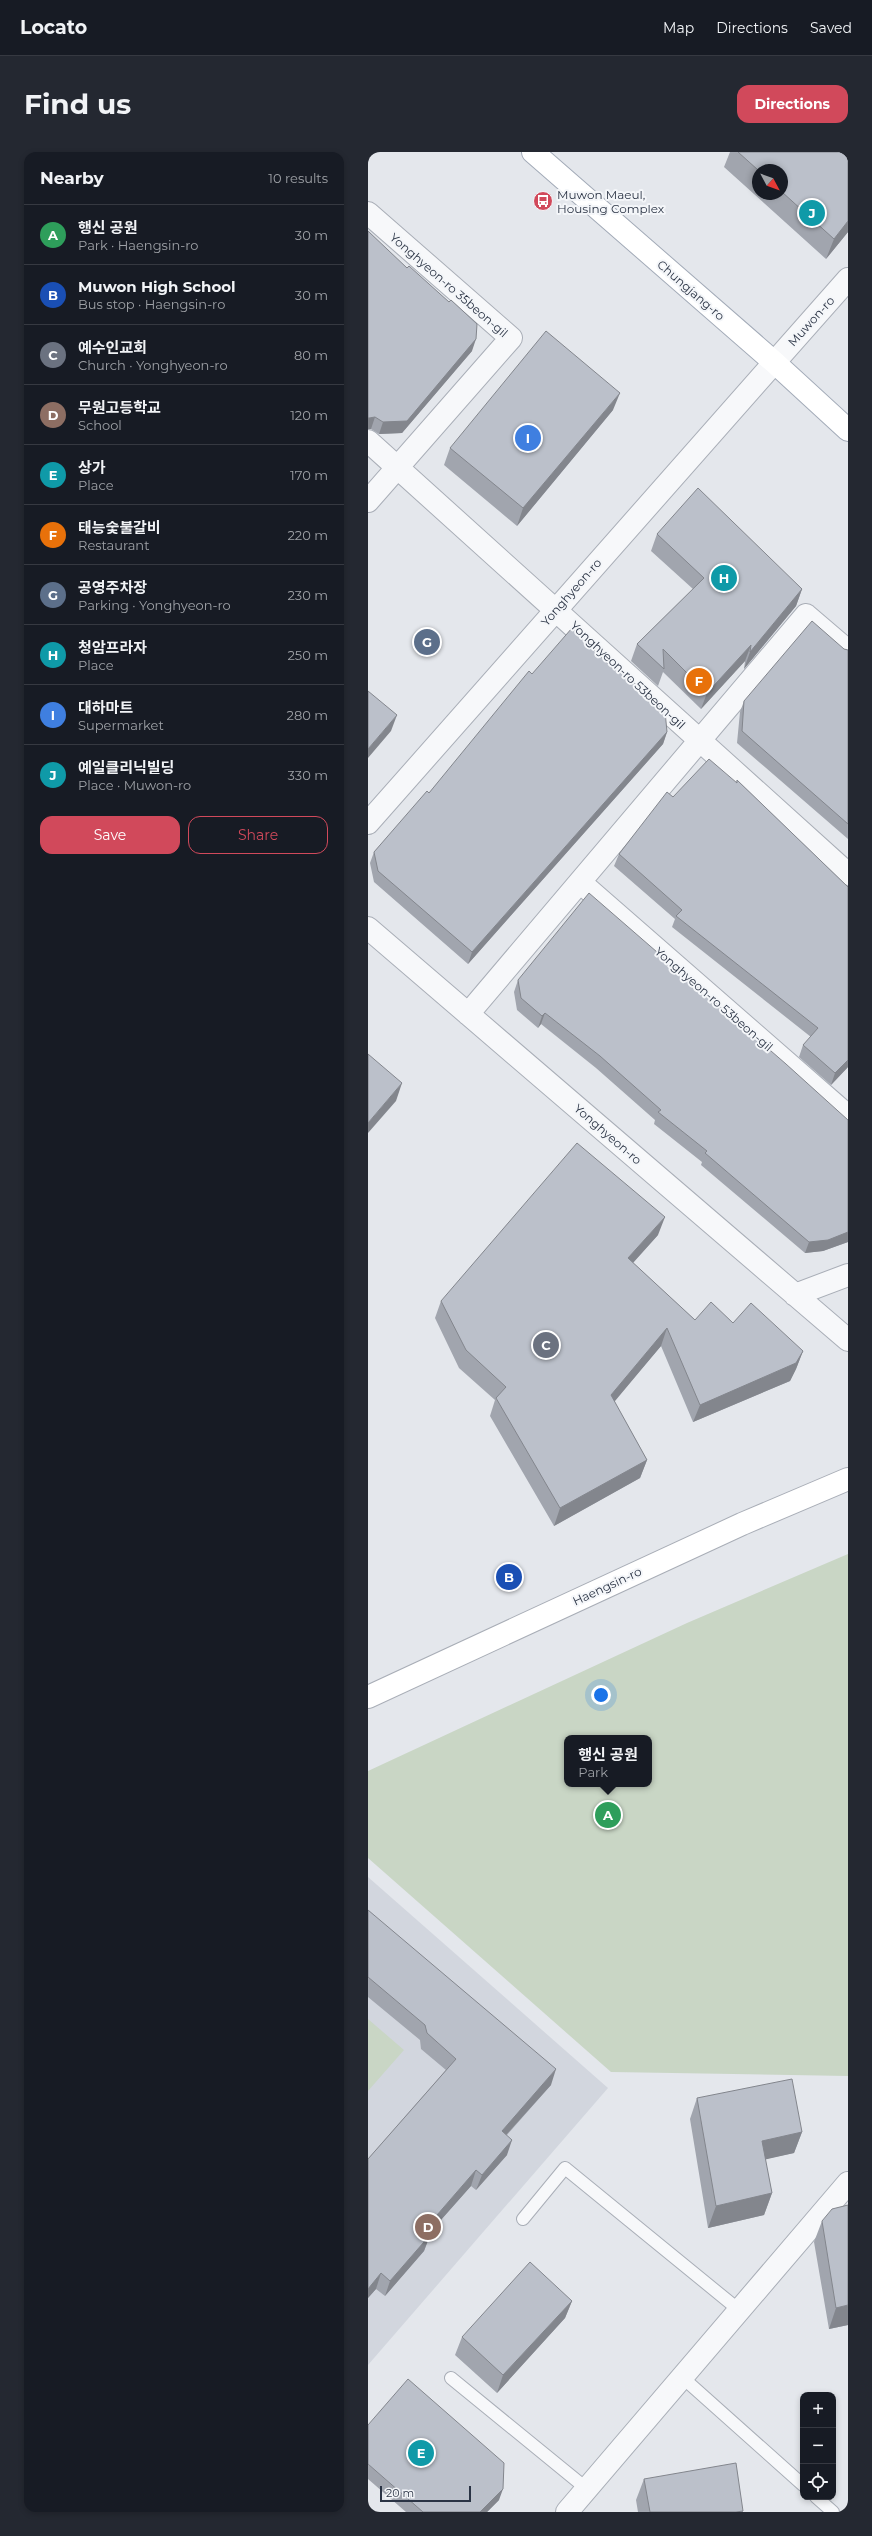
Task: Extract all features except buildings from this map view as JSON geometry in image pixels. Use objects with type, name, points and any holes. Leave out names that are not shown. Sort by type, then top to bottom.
[{"type":"main road","name":"Chungjang-ro","points":[[533,152],[774,362],[848,430]]},
{"type":"main road","name":"Haengsin-ro","points":[[368,1697],[742,1524],[848,1479]]},
{"type":"street","name":"Yonghyeon-ro 35beon-gil","points":[[368,213],[511,338],[399,468],[368,501]]},
{"type":"street","name":"Muwon-ro","points":[[774,362],[848,280]]},
{"type":"street","name":"Yonghyeon-ro","points":[[368,823],[774,362]]},
{"type":"street","points":[[368,441],[556,609]]},
{"type":"street","name":"Yonghyeon-ro 53beon-gil","points":[[556,609],[848,874]]},
{"type":"street","points":[[468,1014],[806,615],[848,651]]},
{"type":"street","name":"Yonghyeon-ro 53beon-gil","points":[[580,882],[848,1116]]},
{"type":"street","name":"Yonghyeon-ro","points":[[368,928],[848,1340]]},
{"type":"street","points":[[795,1295],[848,1275]]},
{"type":"street","points":[[567,2512],[848,2182]]},
{"type":"lane","points":[[523,2219],[566,2168],[739,2310]]},
{"type":"lane","points":[[682,2377],[800,2482]]},
{"type":"lane","points":[[451,2378],[587,2489]]},
{"type":"lane","points":[[819,2500],[833,2512]]},
{"type":"shaded area","points":[[368,1877],[608,2088],[368,2365]]},
{"type":"green space","points":[[848,1554],[848,2076],[611,2072],[368,1858],[368,1771],[687,1623]]},
{"type":"green space","points":[[368,2019],[404,2050],[368,2091]]},
{"type":"place","name":"Muwon Maeul, Housing Complex","points":[[543,201]]},
{"type":"place","name":"예일클리닉빌딩","points":[[812,213]]},
{"type":"place","name":"대하마트","points":[[528,438]]},
{"type":"place","name":"청암프라자","points":[[724,578]]},
{"type":"place","name":"공영주차장","points":[[427,642]]},
{"type":"place","name":"태능숯불갈비","points":[[699,681]]},
{"type":"place","name":"예수인교회","points":[[546,1345]]},
{"type":"place","name":"Muwon High School","points":[[509,1577]]},
{"type":"place","name":"행신 공원","points":[[608,1815]]},
{"type":"place","name":"무원고등학교","points":[[428,2227]]},
{"type":"place","name":"상가","points":[[421,2453]]}]
